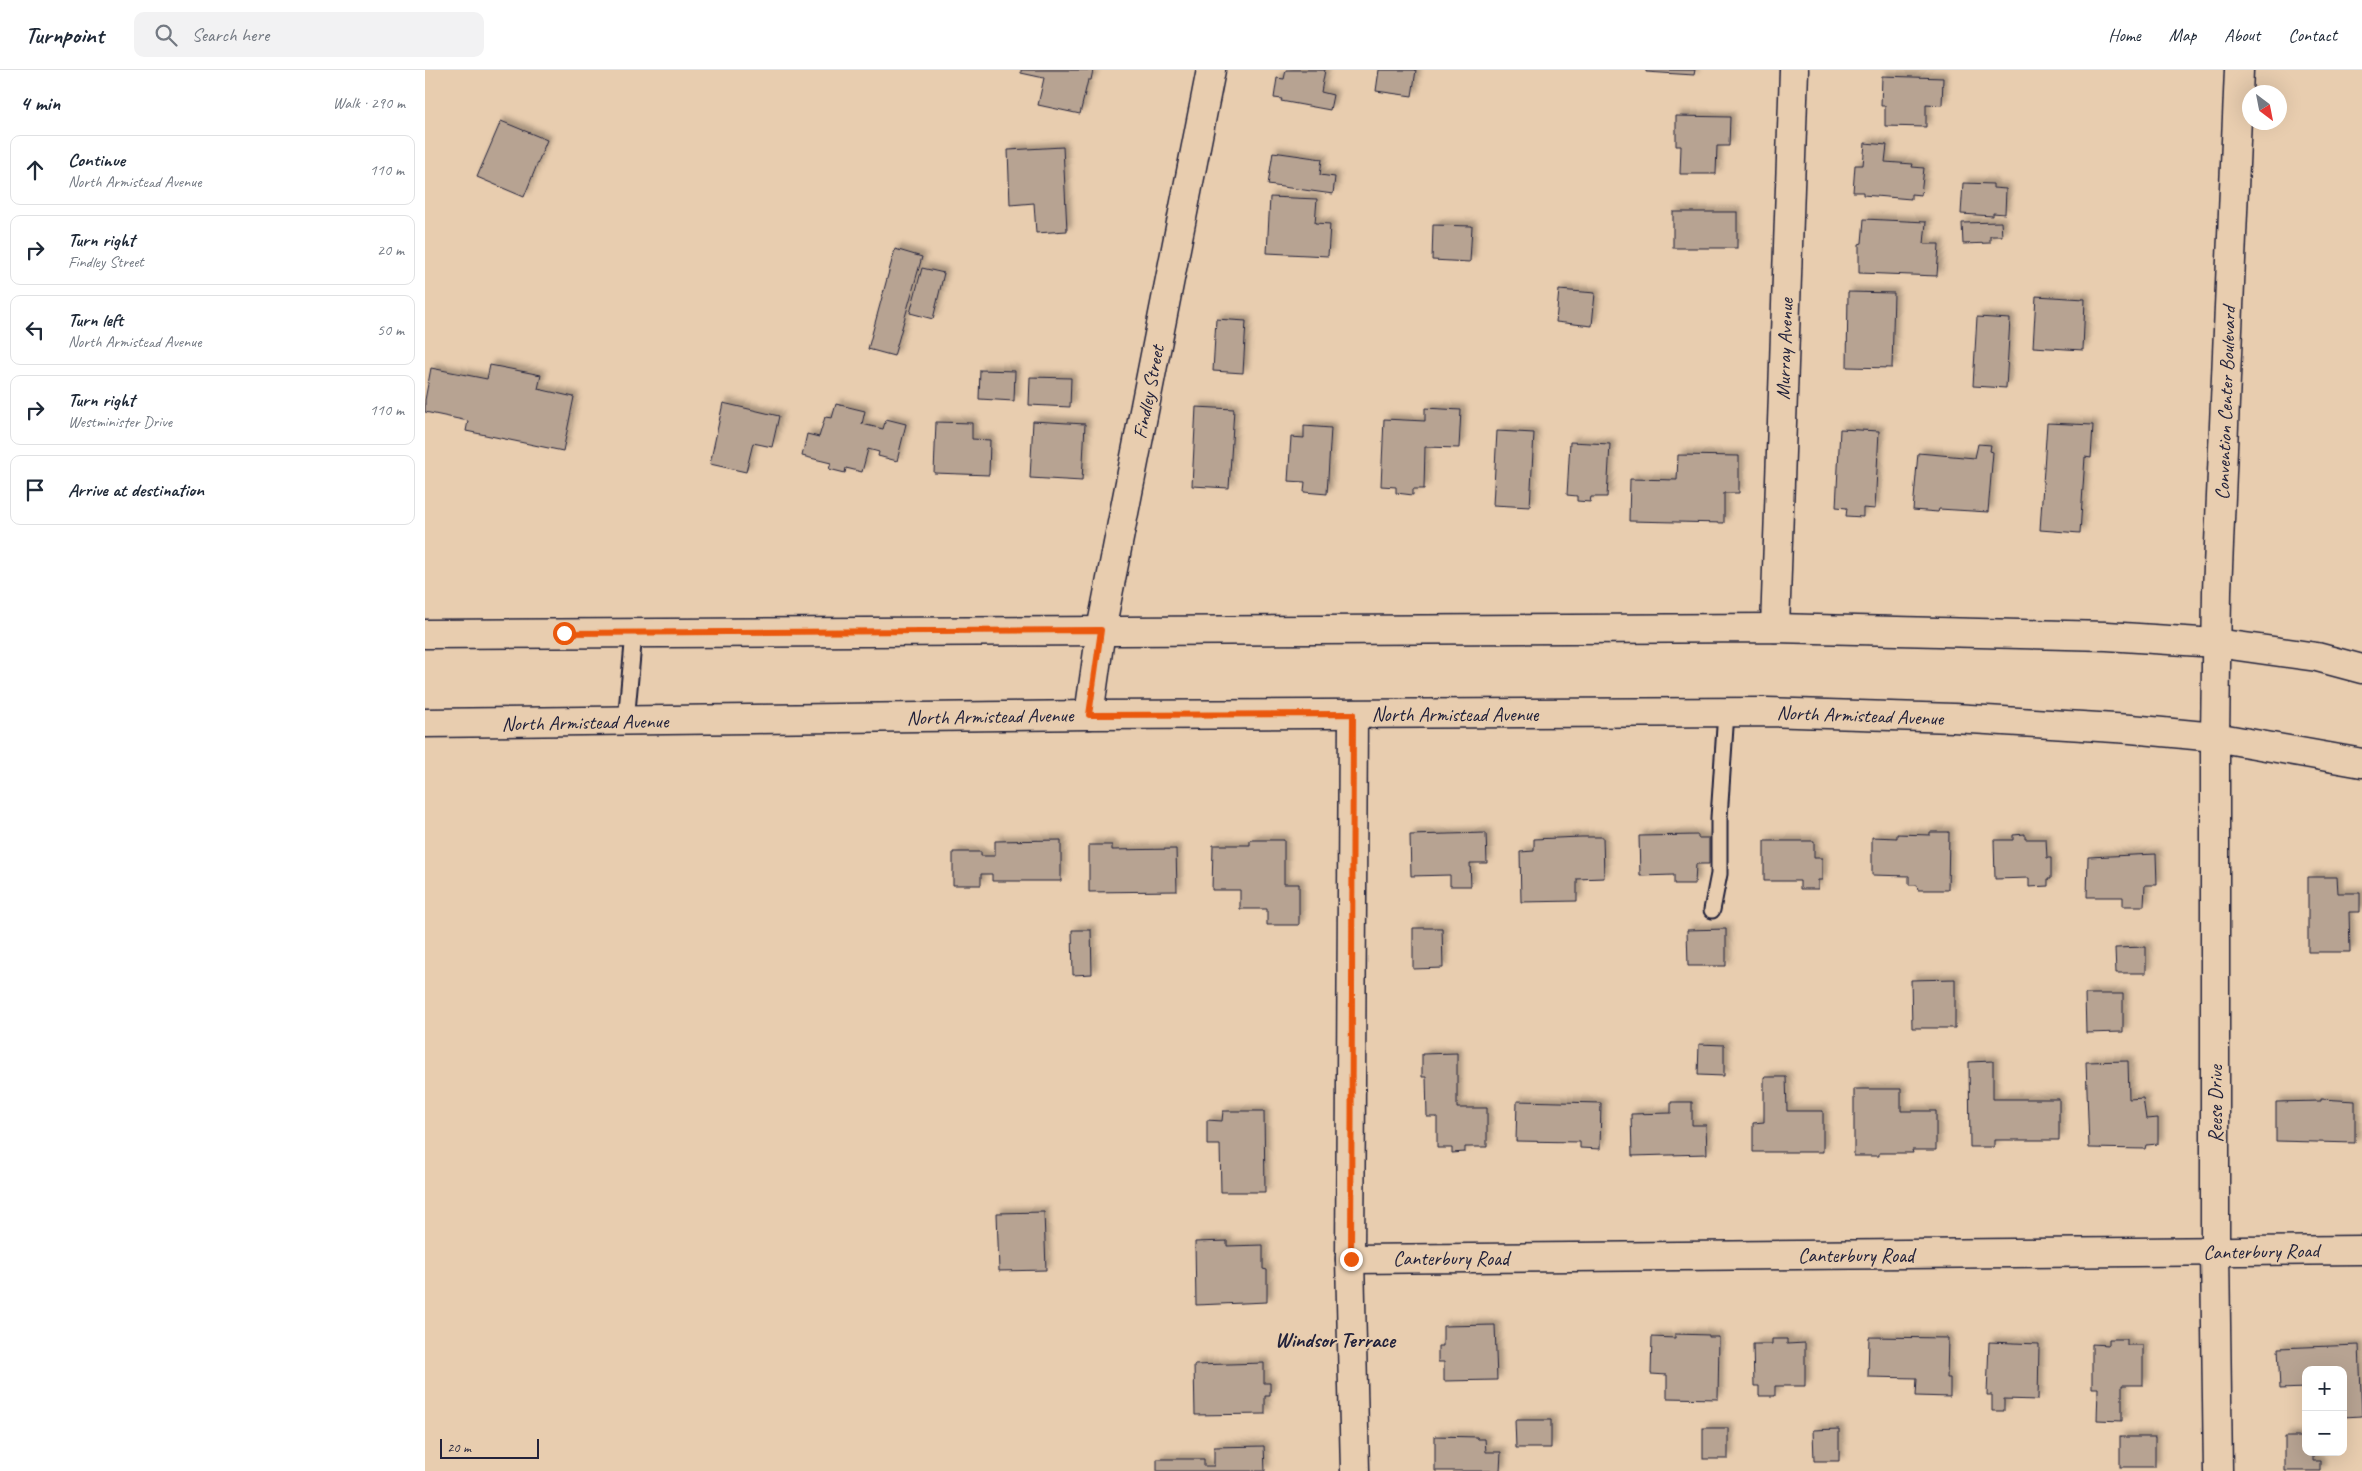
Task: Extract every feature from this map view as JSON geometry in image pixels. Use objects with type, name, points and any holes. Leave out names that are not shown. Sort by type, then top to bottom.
[{"type":"street","name":"Findley Street","points":[[1089,715],[1101,630],[1211,70]]},
{"type":"street","name":"Murray Avenue","points":[[1775,628],[1794,70]]},
{"type":"street","name":"Convention Center Boulevard","points":[[2215,737],[2216,643],[2239,70]]},
{"type":"street","points":[[425,634],[1775,628],[2107,636],[2216,643],[2317,657],[2362,669]]},
{"type":"street","name":"North Armistead Avenue","points":[[425,724],[1089,715],[1726,712],[1955,718],[2215,737],[2362,764]]},
{"type":"street","points":[[1353,714],[1351,1259],[1355,1471]]},
{"type":"street","name":"Reese Drive","points":[[2215,737],[2215,1252],[2218,1471]]},
{"type":"street","name":"Canterbury Road","points":[[1351,1259],[2362,1250]]},
{"type":"lane","points":[[626,722],[634,632]]},
{"type":"lane","points":[[1712,910],[1719,874],[1719,818],[1726,712]]},
{"type":"building","points":[[1021,70],[1093,70],[1091,80],[1088,80],[1080,114],[1038,105],[1044,78],[1021,73]]},
{"type":"building","points":[[1286,70],[1325,70],[1321,92],[1333,95],[1330,110],[1274,98],[1277,78],[1284,79]]},
{"type":"building","points":[[1379,70],[1416,70],[1412,96],[1376,91]]},
{"type":"building","points":[[1646,70],[1695,70],[1694,75],[1646,72]]},
{"type":"building","points":[[1882,76],[1943,78],[1942,105],[1926,104],[1926,127],[1885,126],[1885,106],[1881,106]]},
{"type":"building","points":[[1676,116],[1730,117],[1729,146],[1717,146],[1716,174],[1680,174],[1681,146],[1676,146]]},
{"type":"building","points":[[501,121],[547,140],[524,197],[477,177]]},
{"type":"building","points":[[1865,143],[1887,145],[1885,162],[1913,164],[1912,167],[1924,168],[1921,195],[1911,194],[1911,199],[1863,195],[1863,192],[1853,192],[1855,165],[1863,165]]},
{"type":"building","points":[[1063,147],[1067,231],[1036,233],[1034,203],[1010,205],[1008,150]]},
{"type":"building","points":[[1273,152],[1322,159],[1320,175],[1335,177],[1333,194],[1268,185]]},
{"type":"building","points":[[1963,183],[1993,184],[1993,188],[2006,189],[2005,214],[1993,213],[1993,216],[1961,214]]},
{"type":"building","points":[[1270,197],[1317,199],[1315,223],[1330,224],[1328,256],[1267,253]]},
{"type":"building","points":[[1673,212],[1737,212],[1737,248],[1673,248]]},
{"type":"building","points":[[1864,219],[1926,222],[1924,244],[1939,244],[1937,276],[1859,273],[1859,244],[1862,243]]},
{"type":"building","points":[[2001,222],[2002,236],[1990,236],[1990,243],[1963,244],[1962,223]]},
{"type":"building","points":[[1433,225],[1472,226],[1470,262],[1432,260]]},
{"type":"building","points":[[895,249],[922,257],[894,356],[868,349]]},
{"type":"building","points":[[922,268],[944,273],[933,319],[910,313]]},
{"type":"building","points":[[1559,290],[1595,293],[1592,326],[1556,322]]},
{"type":"building","points":[[1848,292],[1894,293],[1892,368],[1847,367]]},
{"type":"building","points":[[2036,296],[2085,299],[2083,350],[2033,347]]},
{"type":"building","points":[[1977,317],[2010,319],[2006,388],[1973,386]]},
{"type":"building","points":[[1216,319],[1246,321],[1243,373],[1213,371]]},
{"type":"building","points":[[490,365],[541,375],[538,389],[574,397],[563,451],[466,431],[468,421],[425,412],[425,400],[431,368],[487,379]]},
{"type":"building","points":[[980,370],[1015,371],[1014,401],[979,399]]},
{"type":"building","points":[[1030,377],[1071,378],[1070,407],[1029,405]]},
{"type":"building","points":[[723,403],[779,416],[772,447],[753,443],[746,472],[710,464]]},
{"type":"building","points":[[836,404],[865,411],[862,424],[883,429],[886,419],[906,424],[897,461],[878,456],[879,452],[868,449],[862,472],[846,468],[845,473],[829,469],[831,463],[802,456],[807,434],[819,437],[825,417],[832,418]]},
{"type":"building","points":[[1196,407],[1234,409],[1229,488],[1192,486]]},
{"type":"building","points":[[1425,408],[1461,410],[1459,448],[1425,447],[1424,489],[1413,489],[1413,495],[1396,493],[1396,487],[1381,486],[1384,419],[1425,421]]},
{"type":"building","points":[[1033,421],[1085,424],[1082,481],[1030,478]]},
{"type":"building","points":[[936,422],[972,423],[972,439],[990,440],[989,475],[934,473]]},
{"type":"building","points":[[2047,423],[2093,425],[2091,458],[2085,457],[2080,533],[2040,530]]},
{"type":"building","points":[[1304,426],[1331,428],[1327,494],[1304,492],[1305,482],[1288,481],[1291,437],[1304,438]]},
{"type":"building","points":[[1840,429],[1879,431],[1875,509],[1863,508],[1863,517],[1846,516],[1847,508],[1836,507]]},
{"type":"building","points":[[1497,431],[1534,433],[1530,507],[1493,505]]},
{"type":"building","points":[[1570,442],[1610,444],[1607,497],[1591,497],[1590,502],[1577,501],[1577,496],[1567,495]]},
{"type":"building","points":[[1978,444],[1991,445],[1990,451],[1993,452],[1988,512],[1939,509],[1938,512],[1913,510],[1918,453],[1975,458]]},
{"type":"building","points":[[1678,455],[1739,456],[1739,493],[1724,493],[1724,523],[1629,521],[1630,479],[1677,480]]},
{"type":"building","points":[[1930,832],[1949,832],[1948,890],[1918,890],[1917,885],[1909,885],[1909,876],[1872,875],[1872,837],[1897,838],[1897,834],[1930,835]]},
{"type":"building","points":[[1486,833],[1487,863],[1470,863],[1471,886],[1450,886],[1450,875],[1411,876],[1410,835]]},
{"type":"building","points":[[2025,834],[2025,839],[2046,839],[2047,858],[2051,858],[2051,879],[2048,879],[2048,886],[2029,887],[2029,878],[1995,879],[1994,840],[2013,840],[2013,835]]},
{"type":"building","points":[[1698,835],[1698,838],[1709,838],[1709,864],[1696,864],[1695,884],[1674,884],[1674,875],[1640,876],[1639,836]]},
{"type":"building","points":[[1603,837],[1604,878],[1577,879],[1577,901],[1521,902],[1520,852],[1534,851],[1534,839]]},
{"type":"building","points":[[1061,840],[1061,881],[992,881],[992,874],[981,874],[981,885],[953,885],[953,852],[981,852],[981,856],[995,856],[995,841]]},
{"type":"building","points":[[1250,840],[1284,840],[1284,884],[1299,884],[1299,925],[1267,925],[1267,909],[1240,909],[1240,890],[1212,890],[1213,845],[1250,845]]},
{"type":"building","points":[[1764,841],[1814,841],[1814,858],[1822,858],[1822,880],[1818,880],[1818,889],[1800,889],[1800,881],[1764,881]]},
{"type":"building","points":[[1089,845],[1112,845],[1112,850],[1176,849],[1177,891],[1089,892]]},
{"type":"building","points":[[2156,854],[2157,885],[2145,885],[2144,906],[2123,906],[2123,897],[2087,897],[2088,857]]},
{"type":"building","points":[[2308,877],[2337,877],[2338,893],[2360,893],[2360,912],[2349,912],[2350,952],[2308,952]]},
{"type":"building","points":[[1413,928],[1442,928],[1443,968],[1413,969]]},
{"type":"building","points":[[1726,929],[1726,966],[1688,966],[1687,930]]},
{"type":"building","points":[[1072,930],[1091,930],[1092,974],[1073,975]]},
{"type":"building","points":[[2146,947],[2146,973],[2116,973],[2115,948]]},
{"type":"building","points":[[1955,979],[1955,1028],[1912,1028],[1911,980]]},
{"type":"building","points":[[2085,994],[2123,994],[2123,1032],[2086,1033]]},
{"type":"building","points":[[1699,1044],[1724,1045],[1724,1076],[1698,1075]]},
{"type":"building","points":[[1457,1053],[1457,1108],[1487,1108],[1487,1147],[1465,1147],[1465,1152],[1452,1153],[1452,1148],[1437,1148],[1437,1117],[1427,1117],[1426,1077],[1422,1077],[1422,1054]]},
{"type":"building","points":[[1993,1061],[1993,1099],[2059,1099],[2059,1140],[1994,1140],[1994,1147],[1970,1147],[1969,1062]]},
{"type":"building","points":[[2128,1061],[2129,1099],[2143,1098],[2146,1119],[2158,1118],[2158,1144],[2146,1145],[2145,1149],[2089,1148],[2086,1062]]},
{"type":"building","points":[[1764,1077],[1786,1077],[1787,1111],[1823,1111],[1823,1152],[1753,1152],[1753,1123],[1764,1122]]},
{"type":"building","points":[[1854,1089],[1901,1089],[1901,1111],[1936,1111],[1936,1150],[1912,1150],[1913,1153],[1879,1153],[1879,1156],[1854,1156]]},
{"type":"building","points":[[2321,1099],[2355,1101],[2355,1143],[2276,1141],[2276,1102],[2321,1101]]},
{"type":"building","points":[[1517,1101],[1601,1103],[1600,1149],[1580,1148],[1580,1142],[1516,1141]]},
{"type":"building","points":[[1671,1102],[1692,1102],[1692,1125],[1706,1125],[1707,1154],[1632,1156],[1631,1114],[1671,1113]]},
{"type":"building","points":[[1223,1111],[1264,1111],[1265,1192],[1221,1192],[1220,1145],[1207,1145],[1207,1120],[1222,1121]]},
{"type":"building","points":[[1044,1212],[1046,1270],[999,1271],[997,1213]]},
{"type":"building","points":[[1227,1241],[1227,1246],[1263,1245],[1263,1269],[1267,1270],[1267,1302],[1196,1305],[1195,1242]]},
{"type":"building","points":[[1495,1325],[1497,1380],[1444,1381],[1444,1362],[1438,1362],[1438,1346],[1443,1346],[1443,1326]]},
{"type":"building","points":[[1675,1334],[1719,1337],[1718,1399],[1667,1398],[1667,1375],[1651,1374],[1652,1337],[1675,1338]]},
{"type":"building","points":[[1869,1337],[1948,1338],[1947,1378],[1950,1378],[1950,1397],[1916,1396],[1917,1378],[1868,1377]]},
{"type":"building","points":[[1772,1339],[1787,1339],[1787,1344],[1805,1343],[1805,1386],[1775,1386],[1775,1396],[1759,1396],[1759,1386],[1754,1386],[1753,1344],[1772,1344]]},
{"type":"building","points":[[2109,1339],[2127,1339],[2127,1345],[2143,1345],[2143,1385],[2122,1385],[2122,1421],[2097,1420],[2098,1388],[2092,1388],[2092,1344],[2109,1345]]},
{"type":"building","points":[[1989,1342],[2039,1344],[2038,1400],[2004,1399],[2004,1411],[1992,1411],[1992,1395],[1987,1395]]},
{"type":"building","points":[[2359,1345],[2362,1416],[2347,1417],[2347,1366],[2302,1366],[2302,1388],[2280,1389],[2278,1348]]},
{"type":"building","points":[[1264,1363],[1264,1383],[1270,1383],[1270,1396],[1265,1396],[1265,1414],[1195,1415],[1194,1365]]},
{"type":"building","points":[[1515,1420],[1551,1420],[1551,1448],[1516,1448]]},
{"type":"building","points":[[1703,1428],[1728,1428],[1728,1459],[1703,1459]]},
{"type":"building","points":[[1839,1429],[1839,1461],[1814,1461],[1813,1430]]},
{"type":"building","points":[[1435,1436],[1477,1437],[1478,1439],[1485,1439],[1486,1452],[1501,1452],[1500,1471],[1435,1471]]},
{"type":"building","points":[[2120,1437],[2155,1437],[2155,1467],[2120,1467]]},
{"type":"building","points":[[2285,1437],[2302,1437],[2302,1456],[2313,1456],[2313,1461],[2320,1461],[2320,1471],[2285,1471]]},
{"type":"building","points":[[1264,1446],[1265,1471],[1157,1471],[1157,1459],[1204,1459],[1204,1466],[1214,1466],[1214,1447]]},
{"type":"district","name":"Windsor Terrace","points":[[1335,1340]]},
{"type":"route","points":[[564,633],[1101,630],[1089,715],[1353,714],[1351,1259]]}]
